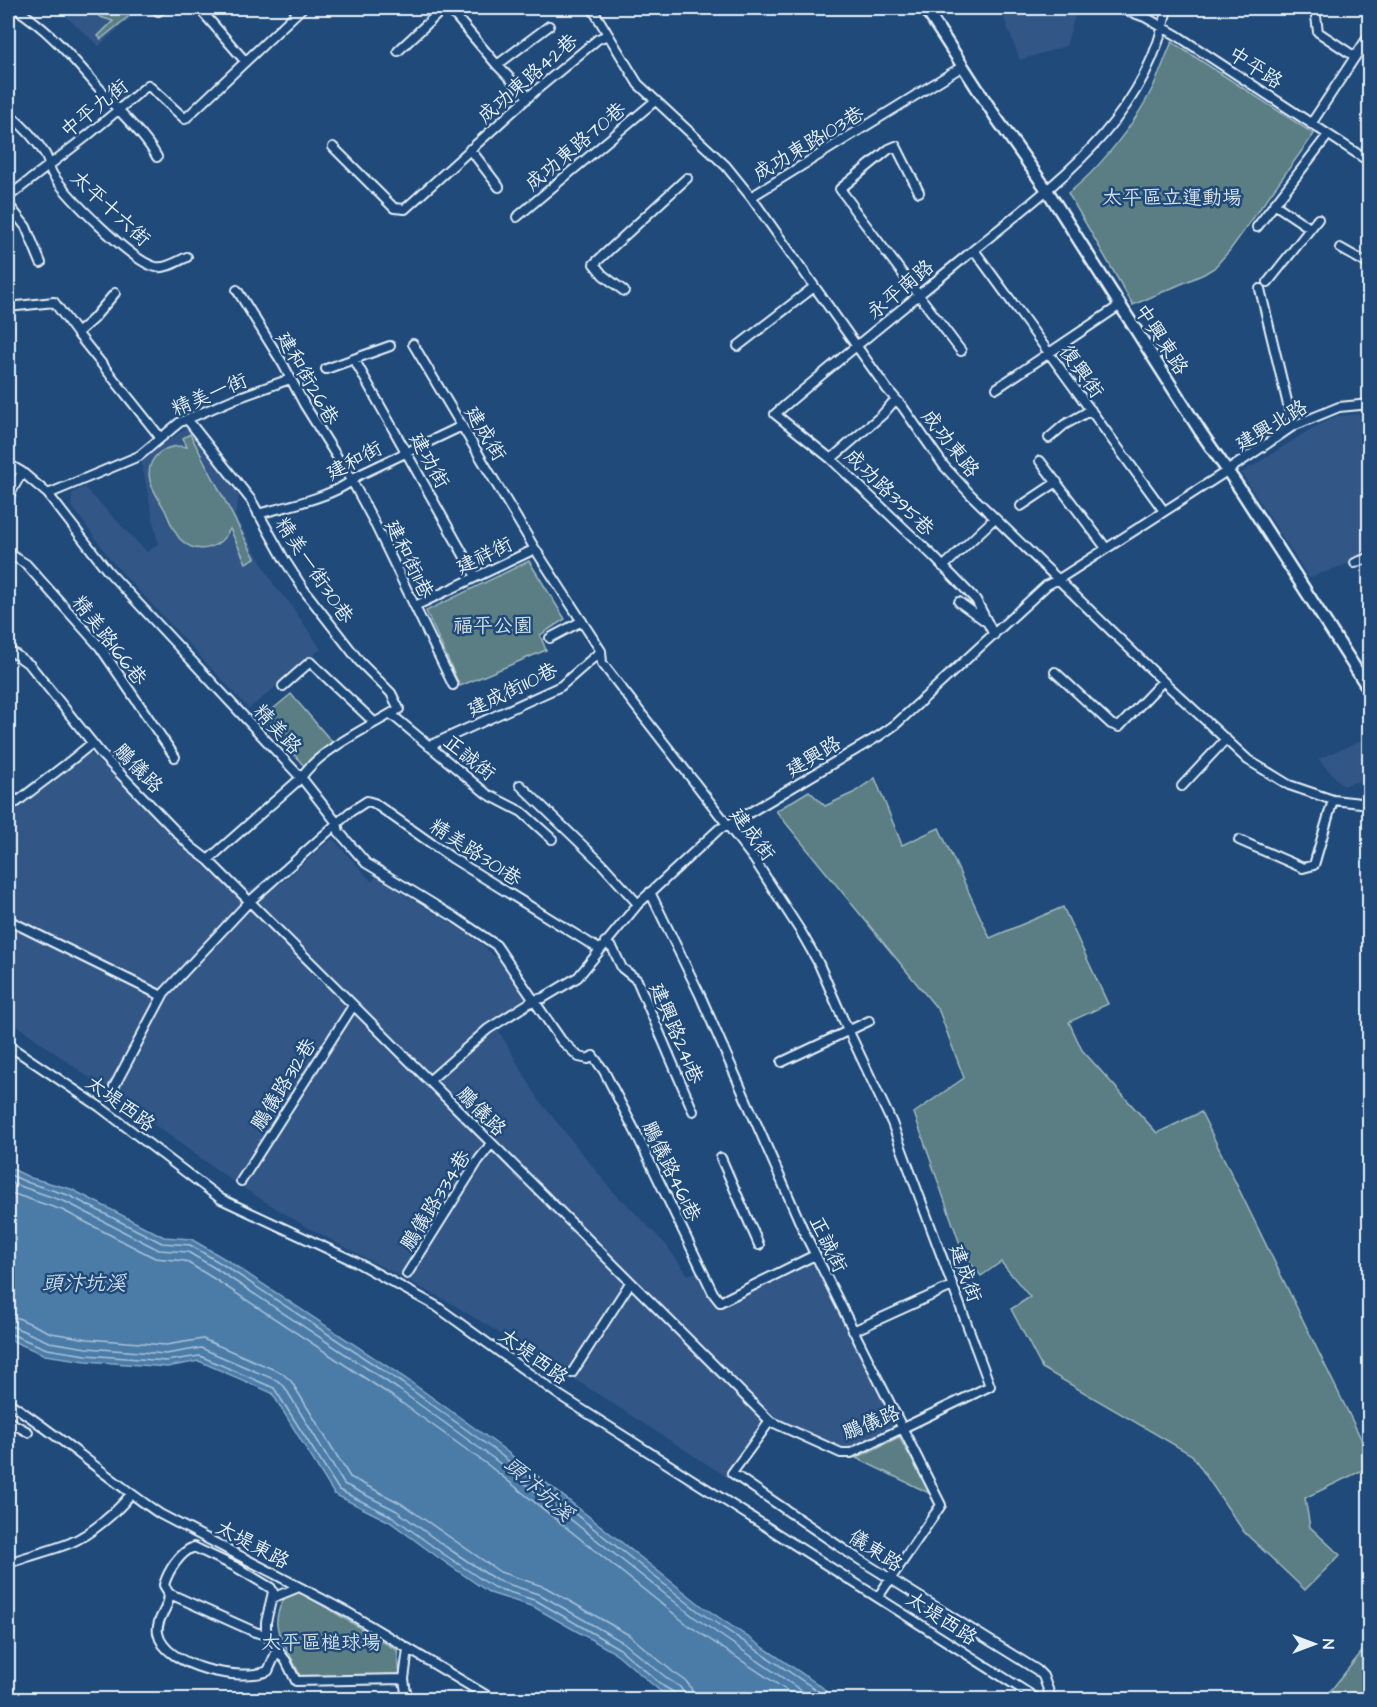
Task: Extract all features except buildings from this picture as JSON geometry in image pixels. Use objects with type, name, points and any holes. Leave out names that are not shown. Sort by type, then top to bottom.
[{"type":"main road","name":"中興東路","points":[[925,8],[1047,190],[1119,306],[1370,691]]},
{"type":"street","points":[[15,8],[46,30],[138,130],[157,157]]},
{"type":"street","points":[[199,8],[245,61]]},
{"type":"street","name":"中平九街","points":[[8,197],[148,85],[185,119],[302,8]]},
{"type":"street","points":[[398,51],[444,8],[453,13],[528,98]]},
{"type":"street","name":"成功東路","points":[[592,8],[638,84],[726,166],[751,196],[944,466],[1163,681],[1248,760],[1282,781],[1333,800],[1370,804]]},
{"type":"street","name":"中平路","points":[[1120,8],[1145,17],[1163,27],[1370,162]]},
{"type":"street","name":"永平南路","points":[[775,414],[1047,190],[1087,154],[1121,113],[1148,65],[1163,27],[1167,8]]},
{"type":"street","points":[[1315,8],[1318,32],[1354,56]]},
{"type":"street","points":[[497,65],[549,26]]},
{"type":"street","points":[[1311,124],[1370,34]]},
{"type":"street","name":"成功東路42巷","points":[[333,147],[389,203],[403,209],[413,203],[528,98],[598,39],[608,35]]},
{"type":"street","name":"成功東路103巷","points":[[751,196],[963,66]]},
{"type":"street","name":"成功東路70巷","points":[[517,217],[655,101]]},
{"type":"street","name":"太平十六街","points":[[8,113],[27,130],[45,154],[51,173],[119,243],[156,267],[165,267],[187,257]]},
{"type":"street","points":[[1257,227],[1328,135]]},
{"type":"street","points":[[919,192],[896,146],[889,149],[840,189],[961,351]]},
{"type":"street","points":[[1362,157],[1370,146]]},
{"type":"street","name":"成功東路42巷","points":[[470,149],[499,187]]},
{"type":"street","points":[[624,291],[603,275],[594,264],[687,178]]},
{"type":"street","points":[[8,204],[26,227],[40,263]]},
{"type":"street","points":[[1274,204],[1310,228]]},
{"type":"street","points":[[1268,282],[1318,219]]},
{"type":"street","points":[[1340,248],[1370,265]]},
{"type":"street","name":"復興街","points":[[974,250],[1164,511]]},
{"type":"street","points":[[738,346],[814,287]]},
{"type":"street","points":[[1260,289],[1293,426]]},
{"type":"street","name":"建和街26巷","points":[[237,290],[331,450],[352,481]]},
{"type":"street","points":[[77,333],[116,293]]},
{"type":"street","points":[[8,307],[54,302],[160,436]]},
{"type":"street","points":[[997,388],[1119,306]]},
{"type":"street","name":"建成街","points":[[413,344],[535,549],[601,651],[602,663],[760,868],[818,962],[889,1116],[990,1386]]},
{"type":"street","points":[[326,369],[390,346]]},
{"type":"street","name":"建功街","points":[[354,359],[477,577]]},
{"type":"street","name":"精美一街","points":[[48,494],[139,456],[160,436],[180,422],[290,379]]},
{"type":"street","points":[[831,459],[896,399]]},
{"type":"street","name":"建興北路","points":[[1227,471],[1293,426],[1339,408],[1370,404]]},
{"type":"street","points":[[1049,438],[1064,425],[1091,410]]},
{"type":"street","name":"成功路395巷","points":[[775,414],[831,459],[976,600],[994,635]]},
{"type":"street","name":"精美一街30巷","points":[[187,419],[251,500],[304,590],[360,662],[391,693],[395,711]]},
{"type":"street","name":"建和街","points":[[258,514],[328,493],[357,476],[462,426]]},
{"type":"street","points":[[1040,461],[1107,548]]},
{"type":"street","name":"精美路","points":[[8,464],[22,472],[48,494],[107,570],[301,778],[337,823],[339,832],[366,863],[496,945],[561,1040],[579,1057],[588,1059],[593,1056]]},
{"type":"street","name":"建興路","points":[[429,1081],[488,1029],[534,1000],[543,998],[578,977],[638,904],[719,829],[887,730],[1047,585],[1227,471]]},
{"type":"street","points":[[8,498],[22,472]]},
{"type":"street","name":"建和街11巷","points":[[352,481],[453,685]]},
{"type":"street","points":[[1021,506],[1057,482]]},
{"type":"street","points":[[943,567],[995,518]]},
{"type":"street","name":"建祥街","points":[[415,606],[535,549]]},
{"type":"street","name":"精美路166巷","points":[[8,553],[26,564],[100,647],[175,758]]},
{"type":"street","points":[[1355,563],[1370,557]]},
{"type":"street","points":[[958,602],[989,623]]},
{"type":"street","points":[[550,638],[582,621]]},
{"type":"street","name":"鵬儀路","points":[[8,649],[30,665],[92,744],[192,847],[208,860],[770,1420],[841,1452],[851,1453],[990,1386]]},
{"type":"street","name":"建成街110巷","points":[[429,746],[561,686],[601,651]]},
{"type":"street","points":[[283,686],[310,662],[374,722]]},
{"type":"street","points":[[1055,672],[1111,724],[1119,727],[1163,681]]},
{"type":"street","points":[[208,860],[301,778],[305,771],[333,749],[395,711]]},
{"type":"street","name":"正誠街","points":[[395,711],[429,746],[487,794],[522,812],[552,838]]},
{"type":"street","points":[[1182,786],[1226,739]]},
{"type":"street","points":[[8,792],[17,802],[63,769],[92,744]]},
{"type":"street","name":"正誠街","points":[[519,785],[602,864],[638,904]]},
{"type":"street","points":[[1239,840],[1303,868],[1314,865],[1333,800]]},
{"type":"street","name":"精美路301巷","points":[[337,823],[367,801],[374,803],[461,863],[602,945]]},
{"type":"street","points":[[532,820],[543,808]]},
{"type":"street","points":[[114,1087],[162,996],[249,902],[337,823]]},
{"type":"street","name":"正誠街","points":[[650,892],[700,995],[815,1255],[941,1505],[878,1597]]},
{"type":"street","points":[[8,920],[162,996]]},
{"type":"street","name":"建興路241巷","points":[[602,945],[613,949],[622,968],[637,980],[693,1111]]},
{"type":"street","name":"鵬儀路312巷","points":[[241,1181],[353,1006]]},
{"type":"street","points":[[782,1062],[869,1021]]},
{"type":"street","name":"太堤西路","points":[[8,1045],[100,1107],[221,1199],[356,1262],[436,1306],[559,1395],[1039,1700]]},
{"type":"street","name":"鵬儀路461巷","points":[[593,1056],[604,1071],[635,1131],[713,1293],[720,1302],[815,1255]]},
{"type":"street","name":"鵬儀路334巷","points":[[407,1274],[478,1161],[492,1144]]},
{"type":"street","points":[[721,1158],[759,1245]]},
{"type":"street","points":[[572,1373],[630,1283]]},
{"type":"street","points":[[853,1331],[952,1286]]},
{"type":"street","name":"太堤東路","points":[[8,1402],[36,1420],[160,1514],[296,1588],[347,1612],[495,1700]]},
{"type":"street","name":"儀東路","points":[[770,1420],[732,1473],[890,1579],[1037,1670],[1043,1676],[1052,1700]]},
{"type":"street","points":[[8,1421],[28,1432]]},
{"type":"street","points":[[8,1563],[70,1543],[118,1511],[131,1494]]},
{"type":"street","points":[[278,1651],[268,1671],[259,1674],[237,1674],[202,1668],[172,1655],[160,1640],[158,1621],[166,1607],[168,1593],[164,1585],[168,1573],[187,1550],[194,1547],[236,1567],[272,1588],[266,1635],[286,1661],[296,1681],[404,1679]]},
{"type":"street","points":[[272,1598],[296,1588]]},
{"type":"street","points":[[168,1593],[266,1635]]},
{"type":"street","points":[[407,1700],[404,1679],[408,1649]]},
{"type":"shaded area","points":[[56,8],[142,8],[99,46]]},
{"type":"shaded area","points":[[1000,8],[1077,8],[1066,46],[1020,60]]},
{"type":"shaded area","points":[[1369,413],[1369,556],[1309,578],[1241,473],[1311,429],[1337,416]]},
{"type":"shaded area","points":[[186,428],[240,491],[235,516],[276,588],[289,602],[321,649],[249,709],[114,564],[71,505],[72,493],[84,487],[147,552],[158,544],[141,460]]},
{"type":"shaded area","points":[[1367,738],[1369,778],[1343,786],[1318,759]]},
{"type":"shaded area","points":[[83,746],[213,875],[217,867],[226,869],[247,889],[253,889],[262,880],[279,885],[330,840],[334,840],[372,882],[377,875],[392,883],[399,891],[469,934],[485,947],[500,962],[525,996],[524,1003],[491,1023],[499,1031],[539,1100],[619,1199],[624,1201],[667,1246],[688,1275],[699,1271],[717,1307],[810,1263],[815,1265],[871,1379],[875,1377],[902,1427],[839,1456],[796,1436],[770,1428],[733,1481],[452,1304],[303,1225],[235,1183],[8,1019],[8,796],[17,806]]},
{"type":"green space","points":[[89,8],[114,11],[139,8],[101,39],[98,36],[113,21],[100,17]]},
{"type":"green space","name":"太平區立運動場","points":[[1172,42],[1314,134],[1230,250],[1214,268],[1133,305],[1068,193],[1104,159],[1136,116],[1155,83]]},
{"type":"green space","points":[[190,434],[255,558],[246,563],[230,529],[226,536],[208,548],[194,548],[187,545],[173,529],[153,488],[149,472],[154,459],[171,447],[187,447],[183,438]]},
{"type":"green space","name":"福平公園","points":[[529,561],[565,619],[540,635],[546,650],[460,686],[426,611]]},
{"type":"green space","points":[[291,694],[332,742],[304,766],[262,718]]},
{"type":"green space","points":[[875,778],[902,845],[939,828],[990,938],[1063,907],[1108,1004],[1069,1022],[1082,1050],[1157,1133],[1201,1112],[1369,1455],[1369,1467],[1305,1498],[1310,1527],[1340,1555],[1305,1590],[1244,1532],[1192,1455],[1042,1368],[1011,1309],[1030,1297],[1001,1262],[981,1276],[963,1253],[914,1113],[964,1078],[939,1011],[776,811],[809,791],[825,806],[853,793]]},
{"type":"green space","points":[[899,1437],[931,1494],[856,1458]]},
{"type":"green space","name":"太平區槌球場","points":[[290,1591],[299,1591],[397,1650],[400,1675],[300,1676],[283,1644],[277,1625],[282,1604]]},
{"type":"green space","points":[[1369,1643],[1369,1699],[1320,1699],[1332,1689]]},
{"type":"water","name":"頭汴坑溪","points":[[8,1167],[31,1178],[71,1189],[164,1237],[191,1239],[225,1259],[405,1378],[501,1447],[702,1606],[822,1687],[833,1699],[675,1699],[660,1691],[617,1654],[534,1607],[490,1593],[390,1522],[334,1494],[272,1393],[199,1361],[167,1367],[86,1361],[45,1355],[8,1339]]}]
